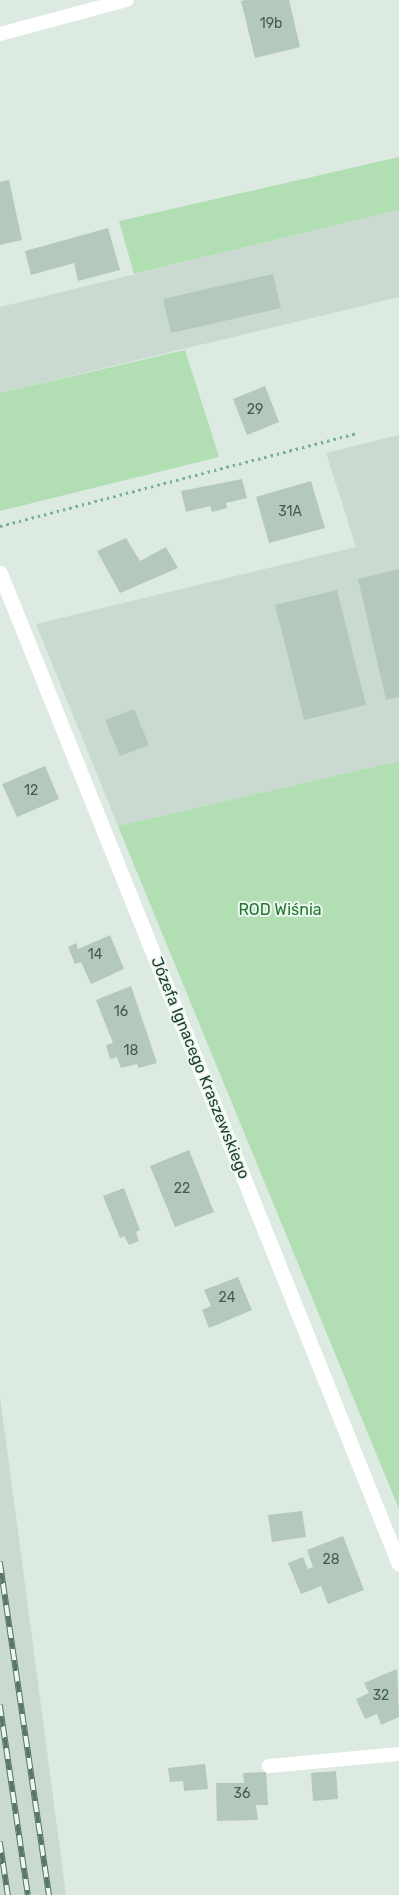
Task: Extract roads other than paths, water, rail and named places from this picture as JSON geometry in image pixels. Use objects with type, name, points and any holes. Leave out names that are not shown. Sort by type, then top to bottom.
[{"type":"street","name":"Józefa Ignacego Kraszewskiego","points":[[0,573],[399,1564]]},
{"type":"lane","points":[[0,34],[127,0]]},
{"type":"lane","points":[[269,1766],[399,1754]]},
{"type":"railway","points":[[0,1562],[49,1895]]},
{"type":"railway","points":[[0,1705],[28,1895]]},
{"type":"railway","points":[[0,1842],[8,1895]]},
{"type":"park label","name":"ROD Wiśnia","points":[[280,910]]}]
